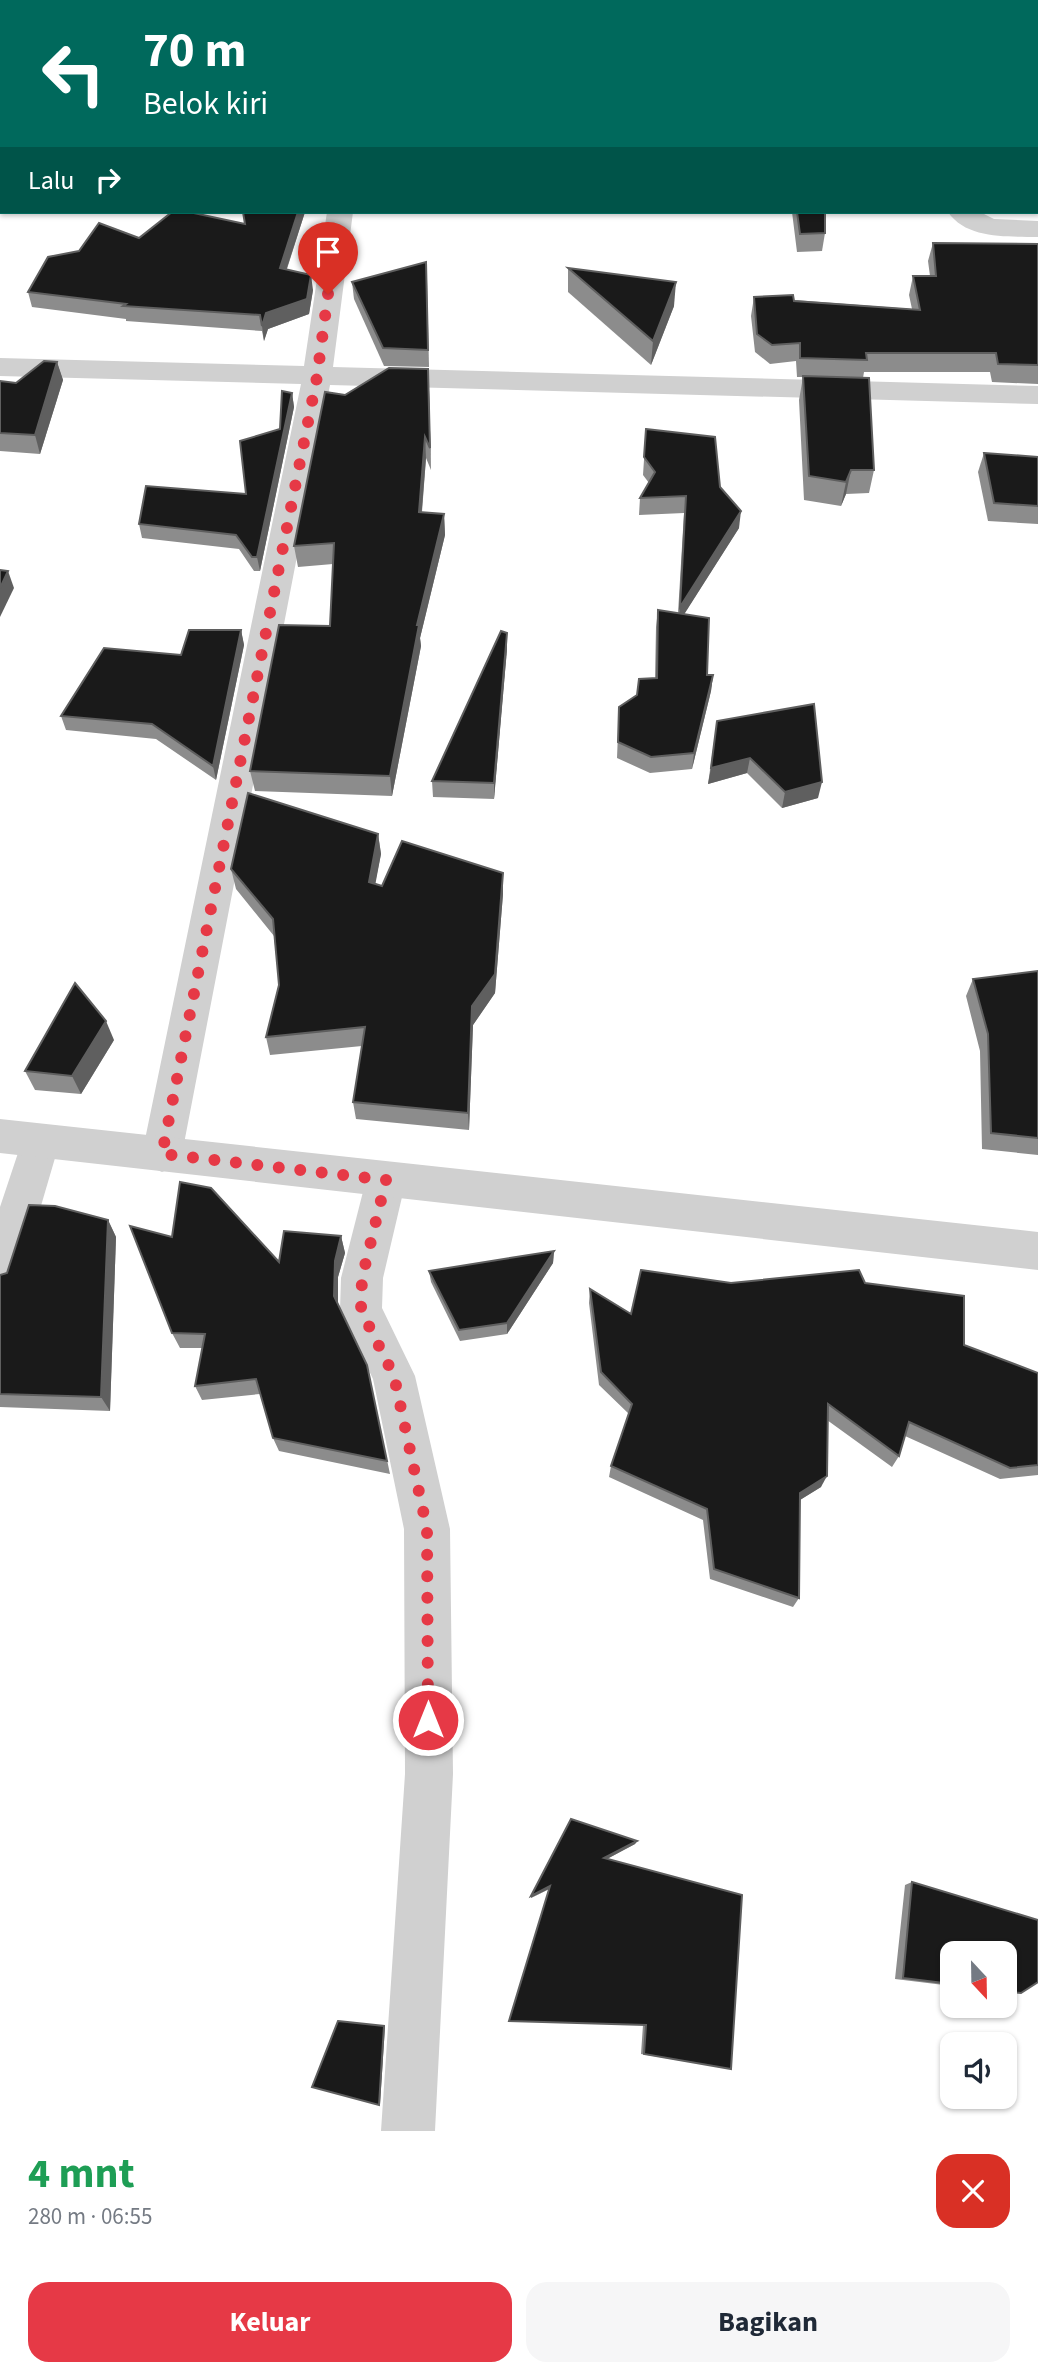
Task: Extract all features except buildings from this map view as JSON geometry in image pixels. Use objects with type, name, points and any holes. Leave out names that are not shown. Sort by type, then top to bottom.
[{"type":"street","points":[[162,1154],[317,377],[340,214]]},
{"type":"street","points":[[965,214],[988,227],[1038,229]]},
{"type":"street","points":[[0,367],[1038,395]]},
{"type":"street","points":[[0,1136],[1038,1251]]},
{"type":"street","points":[[0,1274],[40,1141]]},
{"type":"street","points":[[386,1180],[362,1278],[361,1310],[394,1376],[427,1529],[429,1774],[408,2131]]},
{"type":"route","points":[[328,294],[317,377],[162,1154],[386,1180],[362,1278],[361,1310],[394,1376],[427,1529],[428,1720]]}]
